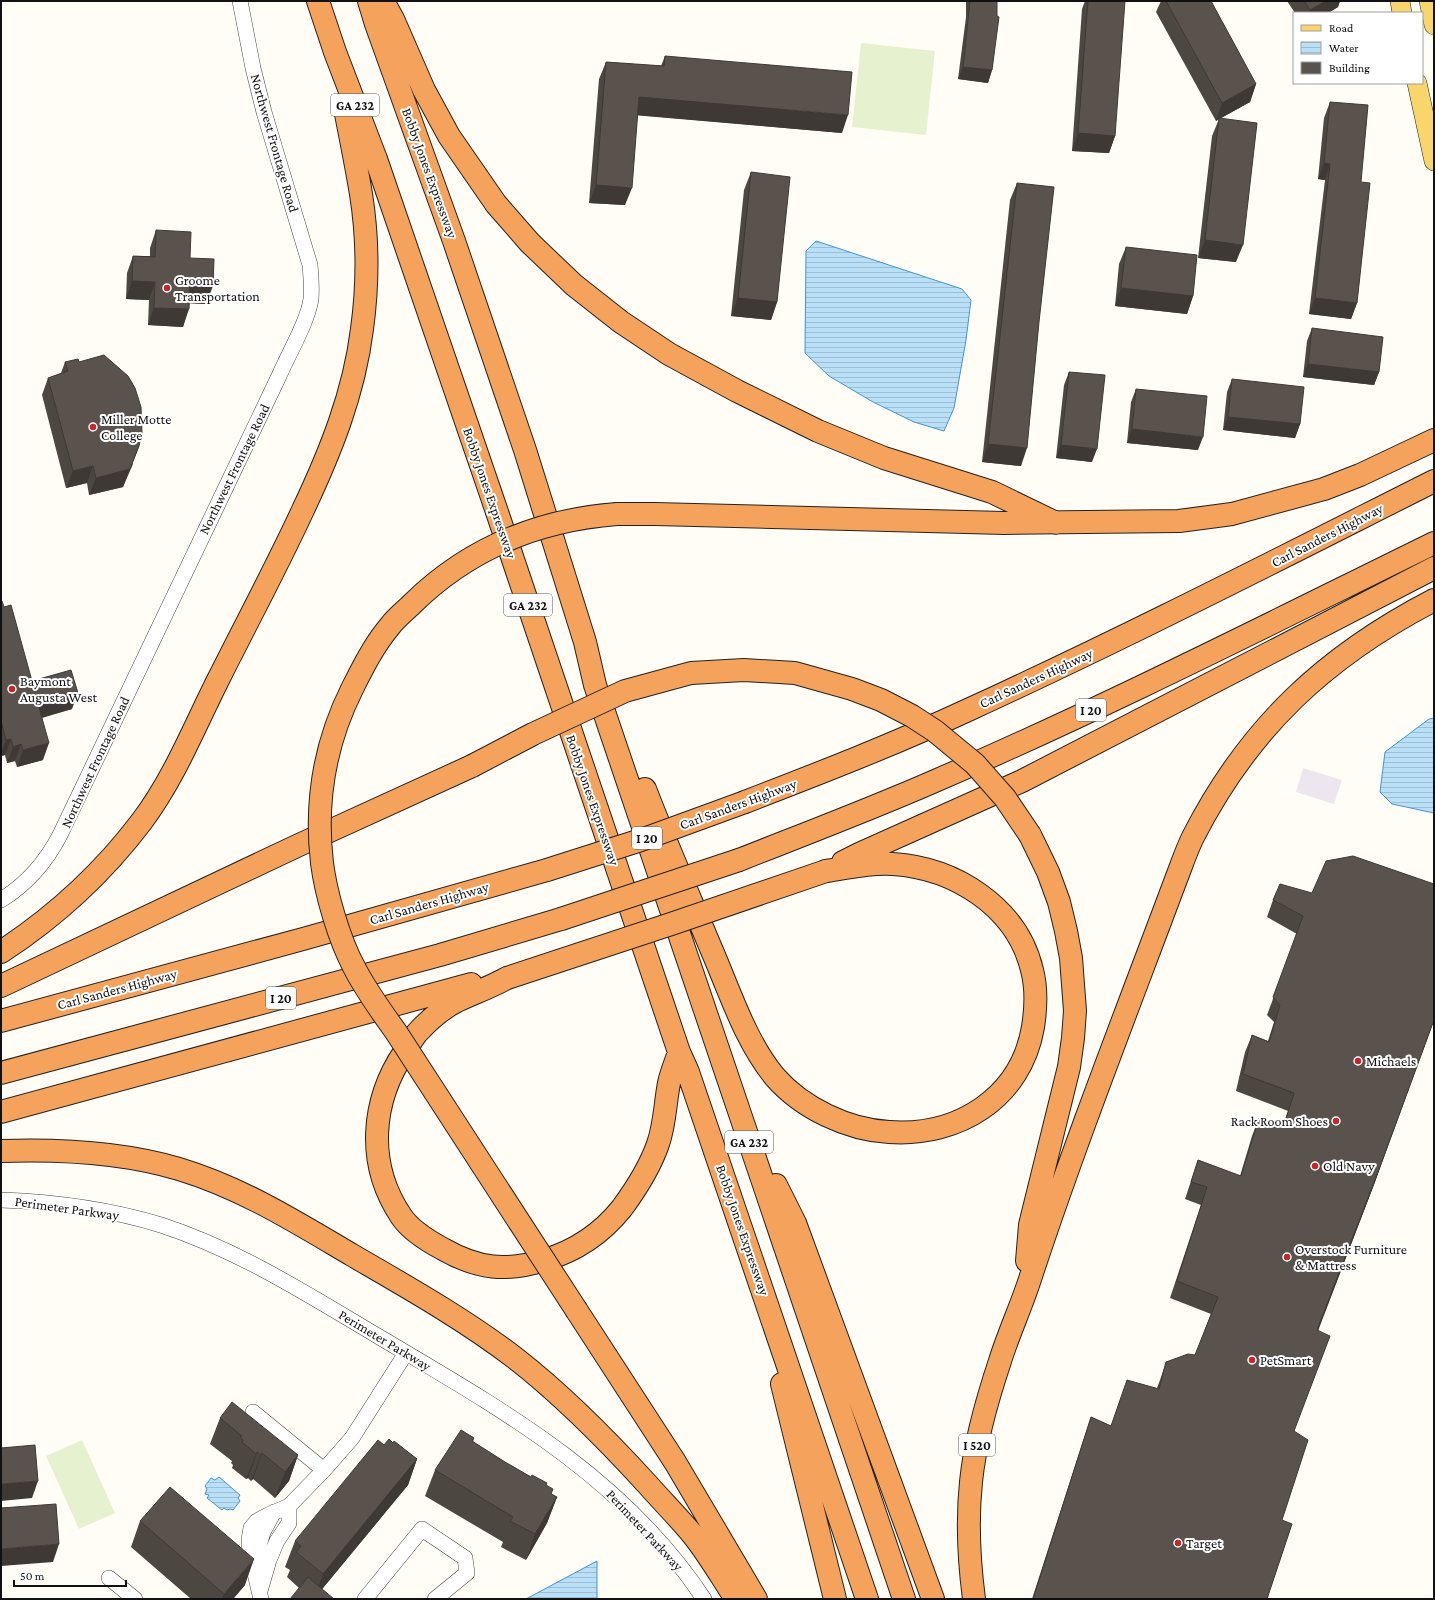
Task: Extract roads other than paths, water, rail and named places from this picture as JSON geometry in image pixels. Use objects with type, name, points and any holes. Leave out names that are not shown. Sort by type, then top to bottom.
[{"type":"highway","name":"Bobby Jones Expressway","points":[[318,1],[335,52],[379,166],[679,1052],[688,1072],[747,1243],[867,1599]]},
{"type":"highway","name":"Bobby Jones Expressway","points":[[369,1],[454,241],[525,450],[585,642],[598,692],[904,1599]]},
{"type":"highway","points":[[383,1],[393,19],[424,90],[449,136],[496,204],[530,243],[574,285],[621,322],[669,354],[737,391],[818,431],[884,458],[992,492],[1056,523]]},
{"type":"highway","points":[[1,952],[63,907],[84,888],[144,819],[181,756],[218,679],[280,558],[326,460],[336,435],[352,384],[360,343],[364,302],[366,250],[361,196],[335,52]]},
{"type":"highway","points":[[756,1599],[675,1462],[400,1038],[378,1007],[353,966],[334,916],[322,864],[320,835],[322,784],[334,731],[361,670],[390,625],[426,590],[447,574],[470,558],[517,535],[568,520],[617,514],[655,514],[1056,523],[1179,521],[1232,514],[1324,489],[1434,440]]},
{"type":"highway","name":"Carl Sanders Highway","points":[[1,1020],[303,939],[548,870],[641,840],[745,802],[823,772],[966,711],[1096,650],[1434,481]]},
{"type":"highway","name":"I 20","points":[[1,1073],[440,955],[561,919],[739,860],[859,813],[1010,748],[1434,543]]},
{"type":"highway","points":[[826,872],[859,854],[1022,781],[1434,568]]},
{"type":"highway","points":[[1024,1298],[1050,1219],[1175,882],[1193,838],[1220,790],[1240,759],[1257,737],[1293,697],[1328,667],[1359,644],[1434,600]]},
{"type":"highway","points":[[585,642],[605,680],[655,814],[742,1022],[763,1062],[797,1097],[842,1122],[866,1130],[901,1133],[923,1132],[939,1129],[976,1113],[1003,1090],[1011,1081],[1026,1051],[1032,1033],[1035,1012],[1035,985],[1032,968],[1017,933],[1003,915],[979,894],[958,881],[934,871],[891,863],[863,865],[826,872],[672,924],[507,978],[455,1002],[434,1018],[417,1033],[396,1064],[383,1095],[378,1116],[376,1136],[377,1156],[382,1176],[390,1197],[401,1217],[417,1232],[433,1244],[464,1260],[504,1268],[524,1266],[564,1254],[591,1238],[622,1208],[651,1162],[665,1116],[669,1082],[679,1052]]},
{"type":"highway","points":[[1,986],[285,852],[472,766],[533,734],[625,691],[691,673],[744,670],[795,673],[852,689],[881,700],[912,716],[935,731],[975,764],[1005,798],[1030,835],[1048,872],[1059,902],[1071,958],[1074,1011],[1073,1038],[1069,1067],[1030,1225],[1024,1298]]},
{"type":"highway","points":[[1,1112],[491,979],[507,978]]},
{"type":"highway","points":[[737,1105],[795,1223],[933,1599]]},
{"type":"highway","points":[[1,1151],[33,1150],[101,1154],[141,1160],[179,1169],[242,1192],[272,1208],[435,1304],[516,1359],[555,1390],[602,1436],[694,1536],[736,1599]]},
{"type":"highway","points":[[747,1243],[835,1599]]},
{"type":"highway","name":"I 520","points":[[974,1599],[969,1537],[971,1482],[980,1428],[1000,1360],[1024,1298]]},
{"type":"main road","points":[[1400,1],[1402,12]]},
{"type":"main road","points":[[1429,1],[1434,25]]},
{"type":"main road","points":[[1417,84],[1434,161]]},
{"type":"street","name":"Northwest Frontage Road","points":[[1,900],[16,890],[38,870],[53,849],[279,376],[307,316],[310,305],[312,285],[310,265],[260,97],[240,1]]},
{"type":"street","name":"Perimeter Parkway","points":[[1,1200],[64,1204],[99,1209],[147,1221],[189,1235],[261,1268],[406,1353],[516,1420],[553,1445],[589,1473],[651,1531],[684,1570],[699,1597]]},
{"type":"street","points":[[260,1595],[260,1548],[251,1528],[257,1521],[289,1506],[324,1470],[352,1438],[406,1353]]},
{"type":"street","points":[[253,1412],[324,1470]]},
{"type":"street","points":[[260,1595],[253,1566],[260,1548],[277,1541],[289,1522],[289,1506]]},
{"type":"street","points":[[366,1599],[422,1529],[465,1558],[467,1573],[435,1599]]},
{"type":"street","points":[[109,1578],[135,1599]]},
{"type":"water","points":[[816,241],[962,289],[971,300],[966,340],[954,408],[944,431],[914,422],[873,402],[829,376],[805,353],[806,251]]},
{"type":"water","points":[[1434,718],[1434,813],[1392,804],[1380,792],[1385,752],[1429,719]]},
{"type":"water","points":[[219,1477],[240,1495],[238,1498],[240,1501],[233,1510],[227,1510],[224,1508],[222,1510],[207,1498],[209,1495],[205,1494],[207,1489],[205,1486],[211,1478],[215,1480]]},
{"type":"water","points":[[597,1561],[597,1599],[526,1599]]},
{"type":"place","name":"Groome Transportation","points":[[167,288]]},
{"type":"place","name":"Miller Motte College","points":[[93,427]]},
{"type":"place","name":"Baymont Augusta West","points":[[12,689]]},
{"type":"place","name":"Michaels","points":[[1358,1061]]},
{"type":"place","name":"Rack Room Shoes","points":[[1336,1121]]},
{"type":"place","name":"Old Navy","points":[[1315,1166]]},
{"type":"place","name":"Overstock Furniture & Mattress","points":[[1287,1257]]},
{"type":"place","name":"PetSmart","points":[[1252,1360]]},
{"type":"place","name":"Target","points":[[1178,1543]]}]
